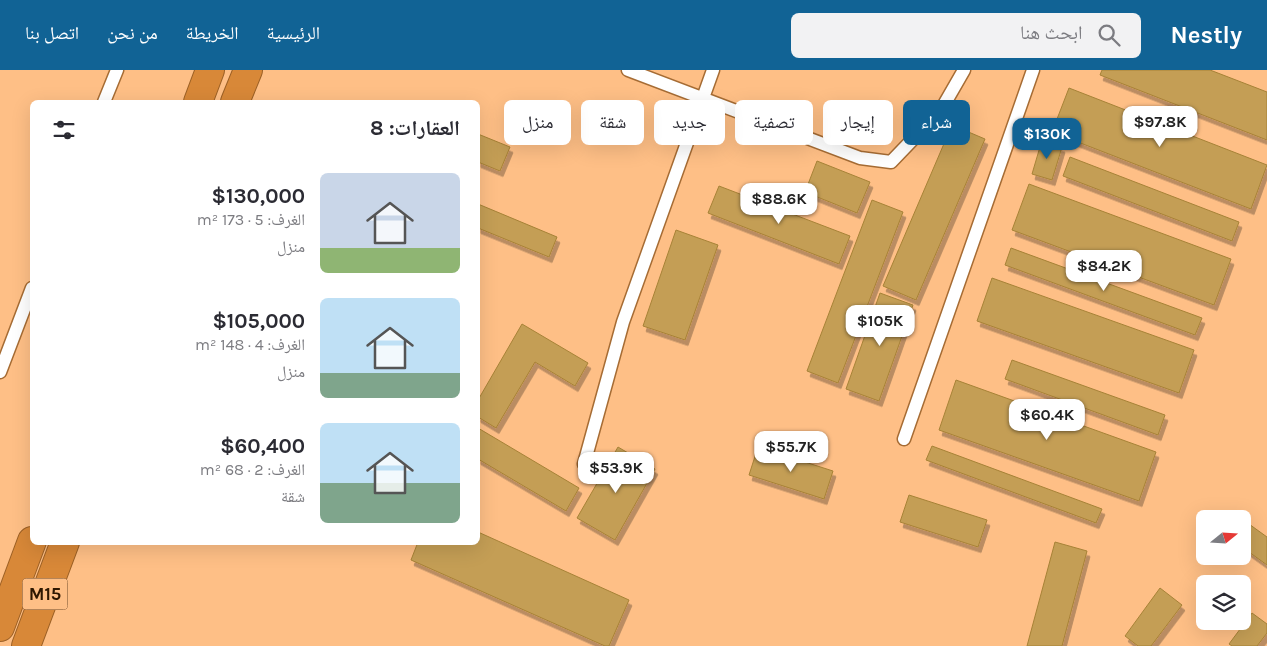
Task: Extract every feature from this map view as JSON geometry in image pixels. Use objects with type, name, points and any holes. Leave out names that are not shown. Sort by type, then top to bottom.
[{"type":"highway","points":[[199,100],[210,70]]},
{"type":"highway","points":[[236,100],[248,70]]},
{"type":"highway","name":"M15","points":[[0,627],[31,545]]},
{"type":"highway","name":"M15","points":[[26,646],[64,545]]},
{"type":"lane","points":[[105,100],[117,70]]},
{"type":"lane","points":[[628,70],[860,158],[891,162],[941,110],[964,70]]},
{"type":"lane","points":[[584,464],[623,322],[713,70]]},
{"type":"lane","points":[[904,439],[1033,70]]},
{"type":"lane","points":[[0,372],[30,293]]},
{"type":"building","points":[[1102,70],[1210,70],[1267,92],[1267,140],[1100,75]]},
{"type":"building","points":[[1069,88],[1267,165],[1251,209],[1052,132]]},
{"type":"building","points":[[970,133],[985,139],[916,300],[883,286],[943,145],[970,145]]},
{"type":"building","points":[[480,135],[510,147],[500,171],[480,163]]},
{"type":"building","points":[[1042,140],[1062,147],[1052,180],[1032,174]]},
{"type":"building","points":[[1070,157],[1239,222],[1232,241],[1063,176]]},
{"type":"building","points":[[817,161],[870,182],[857,213],[805,192]]},
{"type":"building","points":[[1029,184],[1231,259],[1214,305],[1012,230]]},
{"type":"building","points":[[719,186],[850,236],[839,264],[708,213]]},
{"type":"building","points":[[872,200],[903,212],[838,383],[807,371]]},
{"type":"building","points":[[480,205],[557,237],[549,257],[480,229]]},
{"type":"building","points":[[676,230],[718,245],[685,340],[643,326]]},
{"type":"building","points":[[1011,248],[1202,318],[1195,335],[1005,265]]},
{"type":"building","points":[[992,278],[1194,350],[1179,393],[977,321]]},
{"type":"building","points":[[880,293],[913,305],[879,401],[846,389]]},
{"type":"building","points":[[522,324],[588,363],[575,386],[535,362],[496,428],[480,418],[480,397]]},
{"type":"building","points":[[1012,360],[1165,415],[1158,435],[1005,379]]},
{"type":"building","points":[[956,380],[1156,452],[1139,501],[939,430]]},
{"type":"building","points":[[480,429],[579,488],[566,511],[480,460]]},
{"type":"building","points":[[932,446],[1102,509],[1096,523],[926,460]]},
{"type":"building","points":[[618,447],[655,469],[615,540],[577,518]]},
{"type":"building","points":[[758,447],[833,471],[824,499],[749,475]]},
{"type":"building","points":[[909,495],[987,520],[978,547],[900,522]]},
{"type":"building","points":[[1251,525],[1267,537],[1267,565],[1251,553]]},
{"type":"building","points":[[480,533],[629,600],[609,646],[605,646],[411,560],[417,545],[480,545]]},
{"type":"building","points":[[1055,542],[1087,551],[1062,646],[1027,646]]},
{"type":"building","points":[[1160,588],[1182,605],[1151,646],[1138,646],[1125,636]]},
{"type":"building","points":[[1252,613],[1267,624],[1267,633],[1257,646],[1232,646],[1229,644],[1239,630],[1251,630]]}]
